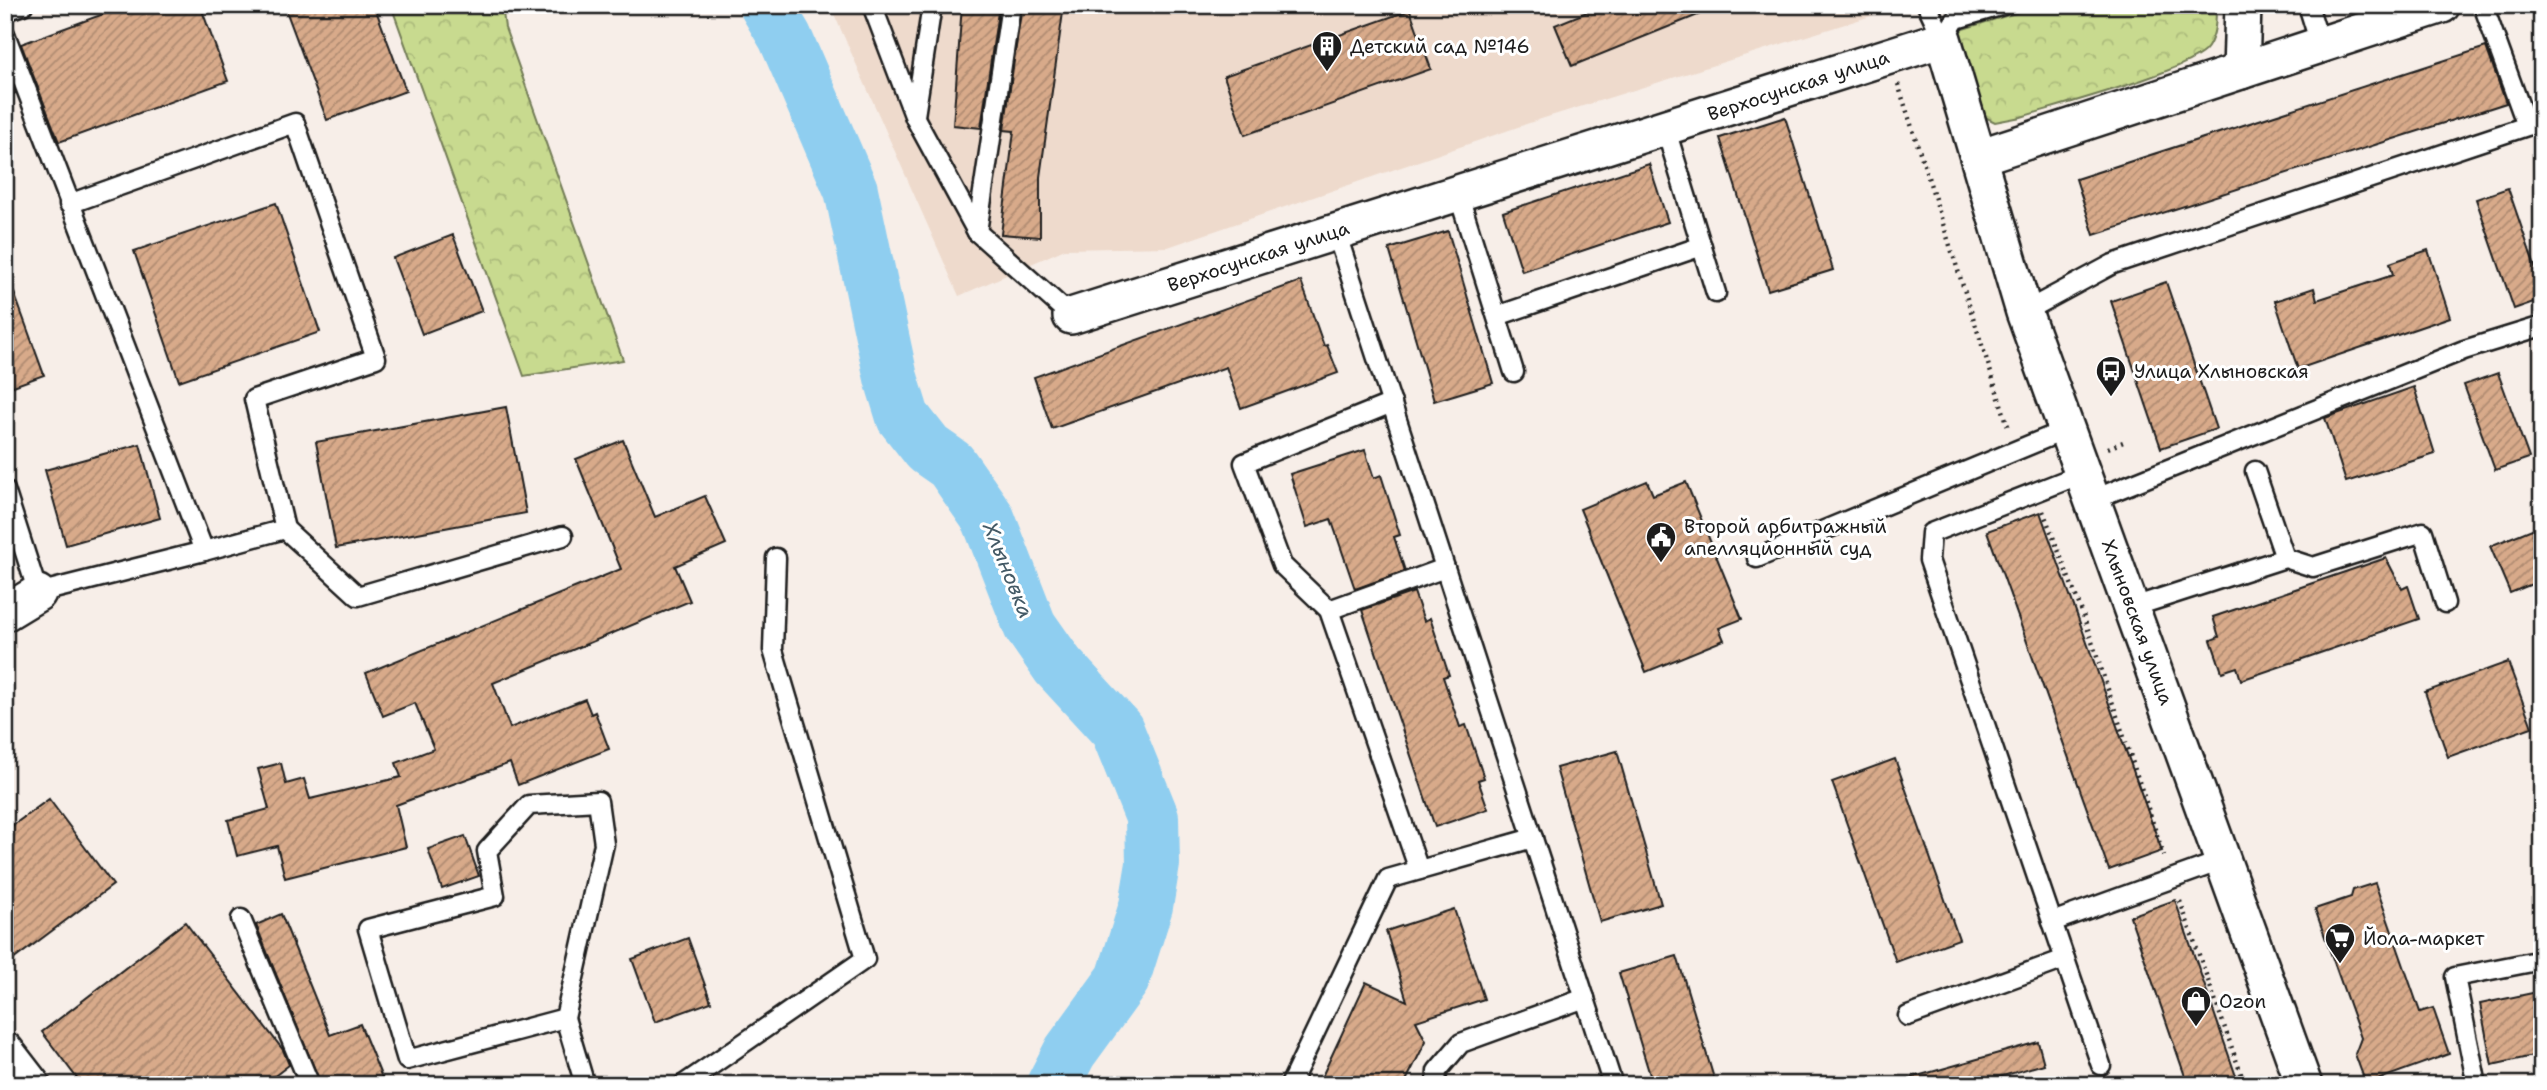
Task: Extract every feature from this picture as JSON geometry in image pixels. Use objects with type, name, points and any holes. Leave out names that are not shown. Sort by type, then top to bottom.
[{"type":"street","points":[[2241,71],[2243,5]]},
{"type":"street","points":[[1943,39],[1979,157],[2442,5]]},
{"type":"street","name":"Верхосунская улица","points":[[1071,316],[1943,39]]},
{"type":"street","name":"Хлыновская улица","points":[[1979,157],[2024,312],[2068,429],[2094,474],[2133,607],[2221,861],[2304,1085]]},
{"type":"street","points":[[5,613],[38,593]]},
{"type":"street","points":[[5,1050],[32,1085]]},
{"type":"lane","points":[[5,11],[23,5]]},
{"type":"lane","points":[[872,5],[915,118],[977,232],[1071,316]]},
{"type":"lane","points":[[915,118],[932,5]]},
{"type":"lane","points":[[977,232],[1011,5]]},
{"type":"lane","points":[[1927,5],[1943,39]]},
{"type":"lane","points":[[1943,39],[1956,19],[2003,5]]},
{"type":"lane","points":[[2308,5],[2320,44]]},
{"type":"lane","points":[[2024,312],[2113,264],[2527,126],[2483,5]]},
{"type":"lane","points":[[5,33],[204,551]]},
{"type":"lane","points":[[69,204],[295,123],[376,358],[254,399],[285,529],[358,596],[564,536]]},
{"type":"lane","points":[[1665,127],[1716,293]]},
{"type":"lane","points":[[1458,193],[1514,372]]},
{"type":"lane","points":[[1336,232],[1613,1085]]},
{"type":"lane","points":[[1497,316],[1702,246]]},
{"type":"lane","points":[[2101,1065],[1929,560],[1931,533],[2036,492],[2542,326]]},
{"type":"lane","points":[[1392,403],[1244,463],[1282,565],[1329,610],[1419,870]]},
{"type":"lane","points":[[1757,558],[2068,429]]},
{"type":"lane","points":[[2255,471],[2285,558]]},
{"type":"lane","points":[[5,490],[38,593],[285,529]]},
{"type":"lane","points":[[2133,607],[2285,558],[2313,566],[2423,532],[2445,603]]},
{"type":"lane","points":[[683,1085],[865,958],[773,650],[776,558]]},
{"type":"lane","points":[[1329,610],[1446,568]]},
{"type":"lane","points":[[565,1018],[407,1060],[368,929],[495,897],[487,850],[529,804],[598,801],[604,844],[565,1018],[585,1085]]},
{"type":"lane","points":[[1290,1085],[1388,879],[1533,838]]},
{"type":"lane","points":[[2052,922],[2221,861]]},
{"type":"lane","points":[[241,919],[310,1085]]},
{"type":"lane","points":[[1908,1016],[2065,959]]},
{"type":"lane","points":[[2477,1085],[2455,977],[2542,960]]},
{"type":"lane","points":[[1436,1085],[1437,1071],[1461,1042],[1585,998]]},
{"type":"path","points":[[1889,56],[2017,451]]},
{"type":"path","points":[[2094,474],[2126,441]]},
{"type":"path","points":[[2036,492],[2082,612],[2245,1085]]},
{"type":"shaded area","points":[[830,5],[1892,5],[1887,11],[1541,119],[1168,247],[1065,249],[959,296]]},
{"type":"green space","points":[[391,5],[502,5],[505,28],[623,360],[524,376]]},
{"type":"green space","points":[[2042,5],[2216,5],[2215,27],[2208,47],[2198,56],[2178,66],[2091,97],[1995,122],[1981,115],[1953,32]]},
{"type":"building","points":[[128,5],[200,5],[228,81],[59,142],[21,44]]},
{"type":"building","points":[[284,5],[374,5],[406,91],[327,120]]},
{"type":"building","points":[[962,5],[999,5],[981,128],[953,125]]},
{"type":"building","points":[[1022,5],[1064,5],[1040,177],[1040,237],[1001,234],[1014,131],[1004,130]]},
{"type":"building","points":[[1604,5],[1720,6],[1572,66],[1555,25]]},
{"type":"building","name":"Детский сад №146","points":[[1410,10],[1431,69],[1245,135],[1224,76]]},
{"type":"building","points":[[2486,47],[2506,103],[2094,235],[2076,179]]},
{"type":"building","points":[[5,66],[16,93],[5,97]]},
{"type":"building","points":[[1785,117],[1833,270],[1768,290],[1720,138]]},
{"type":"building","points":[[1649,164],[1668,222],[1522,271],[1503,212]]},
{"type":"building","points":[[2508,188],[2542,287],[2542,299],[2514,309],[2476,199]]},
{"type":"building","points":[[276,203],[320,332],[179,381],[134,251]]},
{"type":"building","points":[[1448,231],[1493,383],[1434,401],[1389,249]]},
{"type":"building","points":[[453,235],[482,311],[422,334],[393,258]]},
{"type":"building","points":[[2428,250],[2450,317],[2298,369],[2275,301],[2314,288],[2317,300],[2393,275],[2390,263]]},
{"type":"building","points":[[8,276],[44,375],[5,389],[5,277]]},
{"type":"building","points":[[1301,281],[1324,346],[1327,345],[1338,373],[1241,408],[1226,367],[1052,429],[1034,377]]},
{"type":"building","points":[[2166,282],[2216,429],[2161,448],[2111,301]]},
{"type":"building","points":[[2498,373],[2529,458],[2495,470],[2464,385]]},
{"type":"building","points":[[2414,387],[2435,454],[2346,482],[2325,418]]},
{"type":"building","points":[[506,407],[526,513],[336,548],[316,442]]},
{"type":"building","points":[[623,440],[655,517],[705,496],[726,544],[675,566],[690,601],[493,683],[510,728],[585,699],[591,714],[595,712],[609,749],[518,785],[510,763],[396,805],[406,847],[285,878],[277,846],[237,856],[228,820],[269,809],[258,769],[281,763],[286,784],[304,779],[310,799],[401,777],[396,763],[434,749],[415,703],[383,716],[366,673],[621,569],[576,459]]},
{"type":"building","points":[[140,444],[160,518],[66,545],[45,470]]},
{"type":"building","points":[[1365,450],[1374,478],[1381,475],[1400,535],[1394,537],[1405,571],[1355,589],[1331,519],[1307,527],[1290,474]]},
{"type":"building","name":"Второй арбитражный апелляционный суд","points":[[1647,481],[1653,495],[1686,482],[1742,619],[1719,628],[1724,640],[1646,672],[1580,509]]},
{"type":"building","points":[[2040,512],[2162,851],[2109,870],[1987,531]]},
{"type":"building","points":[[2542,525],[2542,580],[2510,593],[2490,546]]},
{"type":"building","points":[[2386,558],[2402,589],[2408,586],[2419,619],[2241,680],[2237,667],[2222,672],[2211,640],[2219,637],[2213,617]]},
{"type":"building","points":[[1414,592],[1424,621],[1430,618],[1449,675],[1443,677],[1460,727],[1466,725],[1484,778],[1478,780],[1488,809],[1435,827],[1362,610]]},
{"type":"building","points":[[2508,662],[2532,727],[2448,757],[2425,692]]},
{"type":"building","points":[[1617,751],[1661,904],[1600,922],[1556,768]]},
{"type":"building","points":[[1895,759],[1959,939],[1896,962],[1832,782]]},
{"type":"building","points":[[49,799],[113,885],[5,966],[5,831]]},
{"type":"building","points":[[465,836],[479,876],[442,889],[428,849]]},
{"type":"building","points":[[2375,883],[2420,1012],[2433,1008],[2449,1054],[2366,1084],[2355,1054],[2361,1038],[2315,909],[2351,897],[2353,890]]},
{"type":"building","points":[[2175,900],[2239,1085],[2188,1085],[2130,916]]},
{"type":"building","points":[[1454,909],[1484,999],[1416,1021],[1426,1041],[1404,1085],[1318,1085],[1366,982],[1407,1001],[1386,931]]},
{"type":"building","points":[[281,914],[330,1035],[360,1024],[385,1085],[321,1085],[256,925]]},
{"type":"building","points":[[185,922],[283,1050],[289,1065],[263,1085],[82,1085],[42,1032]]},
{"type":"building","points":[[688,938],[711,1002],[655,1022],[632,959]]},
{"type":"building","points":[[1677,956],[1716,1085],[1653,1085],[1619,973]]},
{"type":"building","points":[[2542,991],[2542,1054],[2492,1065],[2480,1004]]},
{"type":"building","points":[[2038,1042],[2044,1064],[1972,1085],[1911,1085],[1910,1078]]},
{"type":"waterway","name":"Хлыновка","points":[[766,5],[785,37],[851,190],[891,378],[903,417],[928,449],[951,465],[988,518],[1030,626],[1058,666],[1117,730],[1152,817],[1153,864],[1146,906],[1123,979],[1070,1052],[1053,1085]]},
{"type":"place","name":"Детский сад №146","points":[[1327,73]]},
{"type":"place","name":"Улица Хлыновская","points":[[2111,398]]},
{"type":"place","name":"Второй арбитражный апелляционный суд","points":[[1661,564]]},
{"type":"place","name":"Йола-маркет","points":[[2340,965]]},
{"type":"place","name":"Ozon","points":[[2196,1028]]}]
